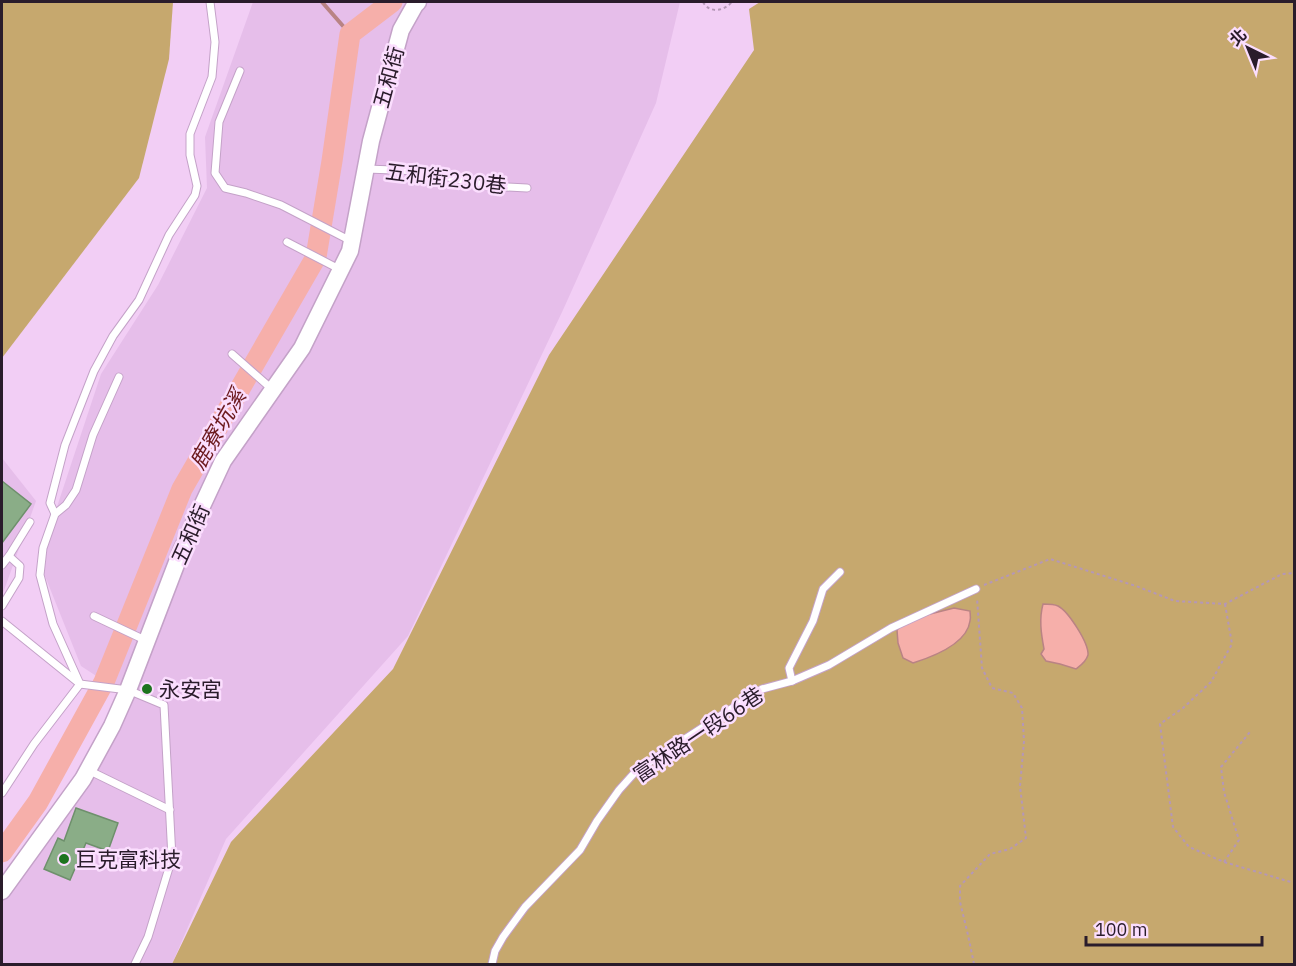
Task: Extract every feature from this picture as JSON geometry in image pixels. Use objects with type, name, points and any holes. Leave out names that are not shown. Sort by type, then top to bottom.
[{"type":"street","name":"五和街","points":[[2,891],[76,789],[112,726],[182,549],[223,462],[302,348],[350,251],[371,141],[401,30],[416,3]]},
{"type":"lane","points":[[55,514],[50,503],[65,445],[94,371],[113,336],[139,300],[169,235],[195,195],[197,186],[189,155],[190,134],[212,77],[215,42],[210,2]]},
{"type":"lane","points":[[240,71],[219,122],[215,173],[225,188],[281,205],[351,241]]},
{"type":"lane","name":"五和街230巷","points":[[366,169],[422,171],[488,186],[527,188]]},
{"type":"lane","points":[[287,242],[341,270]]},
{"type":"lane","points":[[232,354],[273,390]]},
{"type":"lane","points":[[80,684],[53,624],[40,575],[43,548],[55,514],[66,505],[76,490],[93,435],[119,377]]},
{"type":"lane","points":[[2,565],[30,522]]},
{"type":"lane","points":[[2,606],[19,578],[20,566],[9,556]]},
{"type":"lane","points":[[792,681],[789,668],[813,621],[823,589],[840,572]]},
{"type":"lane","name":"富林路一段66巷","points":[[492,964],[495,951],[503,937],[525,907],[580,850],[619,790],[637,770],[762,689],[792,681],[829,665],[891,628],[976,589]]},
{"type":"lane","points":[[94,616],[147,641]]},
{"type":"lane","points":[[2,621],[80,684],[128,690],[164,705],[172,858],[148,937],[135,964]]},
{"type":"lane","points":[[2,793],[34,744],[80,684]]},
{"type":"lane","points":[[88,770],[170,810]]},
{"type":"path","points":[[703,2],[706,7],[716,10],[726,8],[732,2]]},
{"type":"path","points":[[974,964],[960,902],[960,886],[990,854],[1010,849],[1026,837],[1020,786],[1024,741],[1022,708],[1013,693],[992,688],[982,668],[976,589],[1050,559],[1136,586],[1175,602],[1225,604],[1282,574],[1294,573]]},
{"type":"path","points":[[1225,604],[1232,644],[1211,681],[1183,708],[1160,724],[1173,827],[1189,847],[1224,862],[1294,883]]},
{"type":"path","points":[[1224,862],[1239,840],[1224,792],[1221,767],[1250,732]]},
{"type":"shaded area","points":[[2,2],[173,2],[169,59],[139,178],[2,358]]},
{"type":"shaded area","points":[[253,2],[680,2],[656,103],[563,310],[408,636],[226,839],[172,964],[2,964],[2,902],[89,781],[133,700],[81,666],[39,561],[101,374],[158,285],[207,188],[205,137]]},
{"type":"shaded area","points":[[760,2],[1294,2],[1294,964],[172,964],[231,842],[393,669],[549,355],[754,50],[749,9]]},
{"type":"shaded area","points":[[2,458],[36,501],[2,596]]},
{"type":"shaded area","points":[[1043,604],[1055,605],[1062,609],[1082,636],[1088,655],[1076,669],[1046,661],[1041,654],[1044,649],[1041,626]]},
{"type":"shaded area","points":[[954,608],[970,611],[967,629],[956,643],[939,653],[913,663],[903,658],[897,630],[906,620]]},
{"type":"building","points":[[2,481],[31,504],[2,543]]},
{"type":"building","points":[[76,808],[118,823],[108,851],[86,843],[70,880],[44,869],[58,838],[64,841]]},
{"type":"waterway","points":[[322,2],[350,34]]},
{"type":"waterway","name":"鹿寮坑溪","points":[[2,852],[38,802],[104,682],[182,489],[316,257],[350,34],[392,2]]},
{"type":"place","name":"永安宮","points":[[147,689]]},
{"type":"place","name":"巨克富科技","points":[[64,859]]}]
